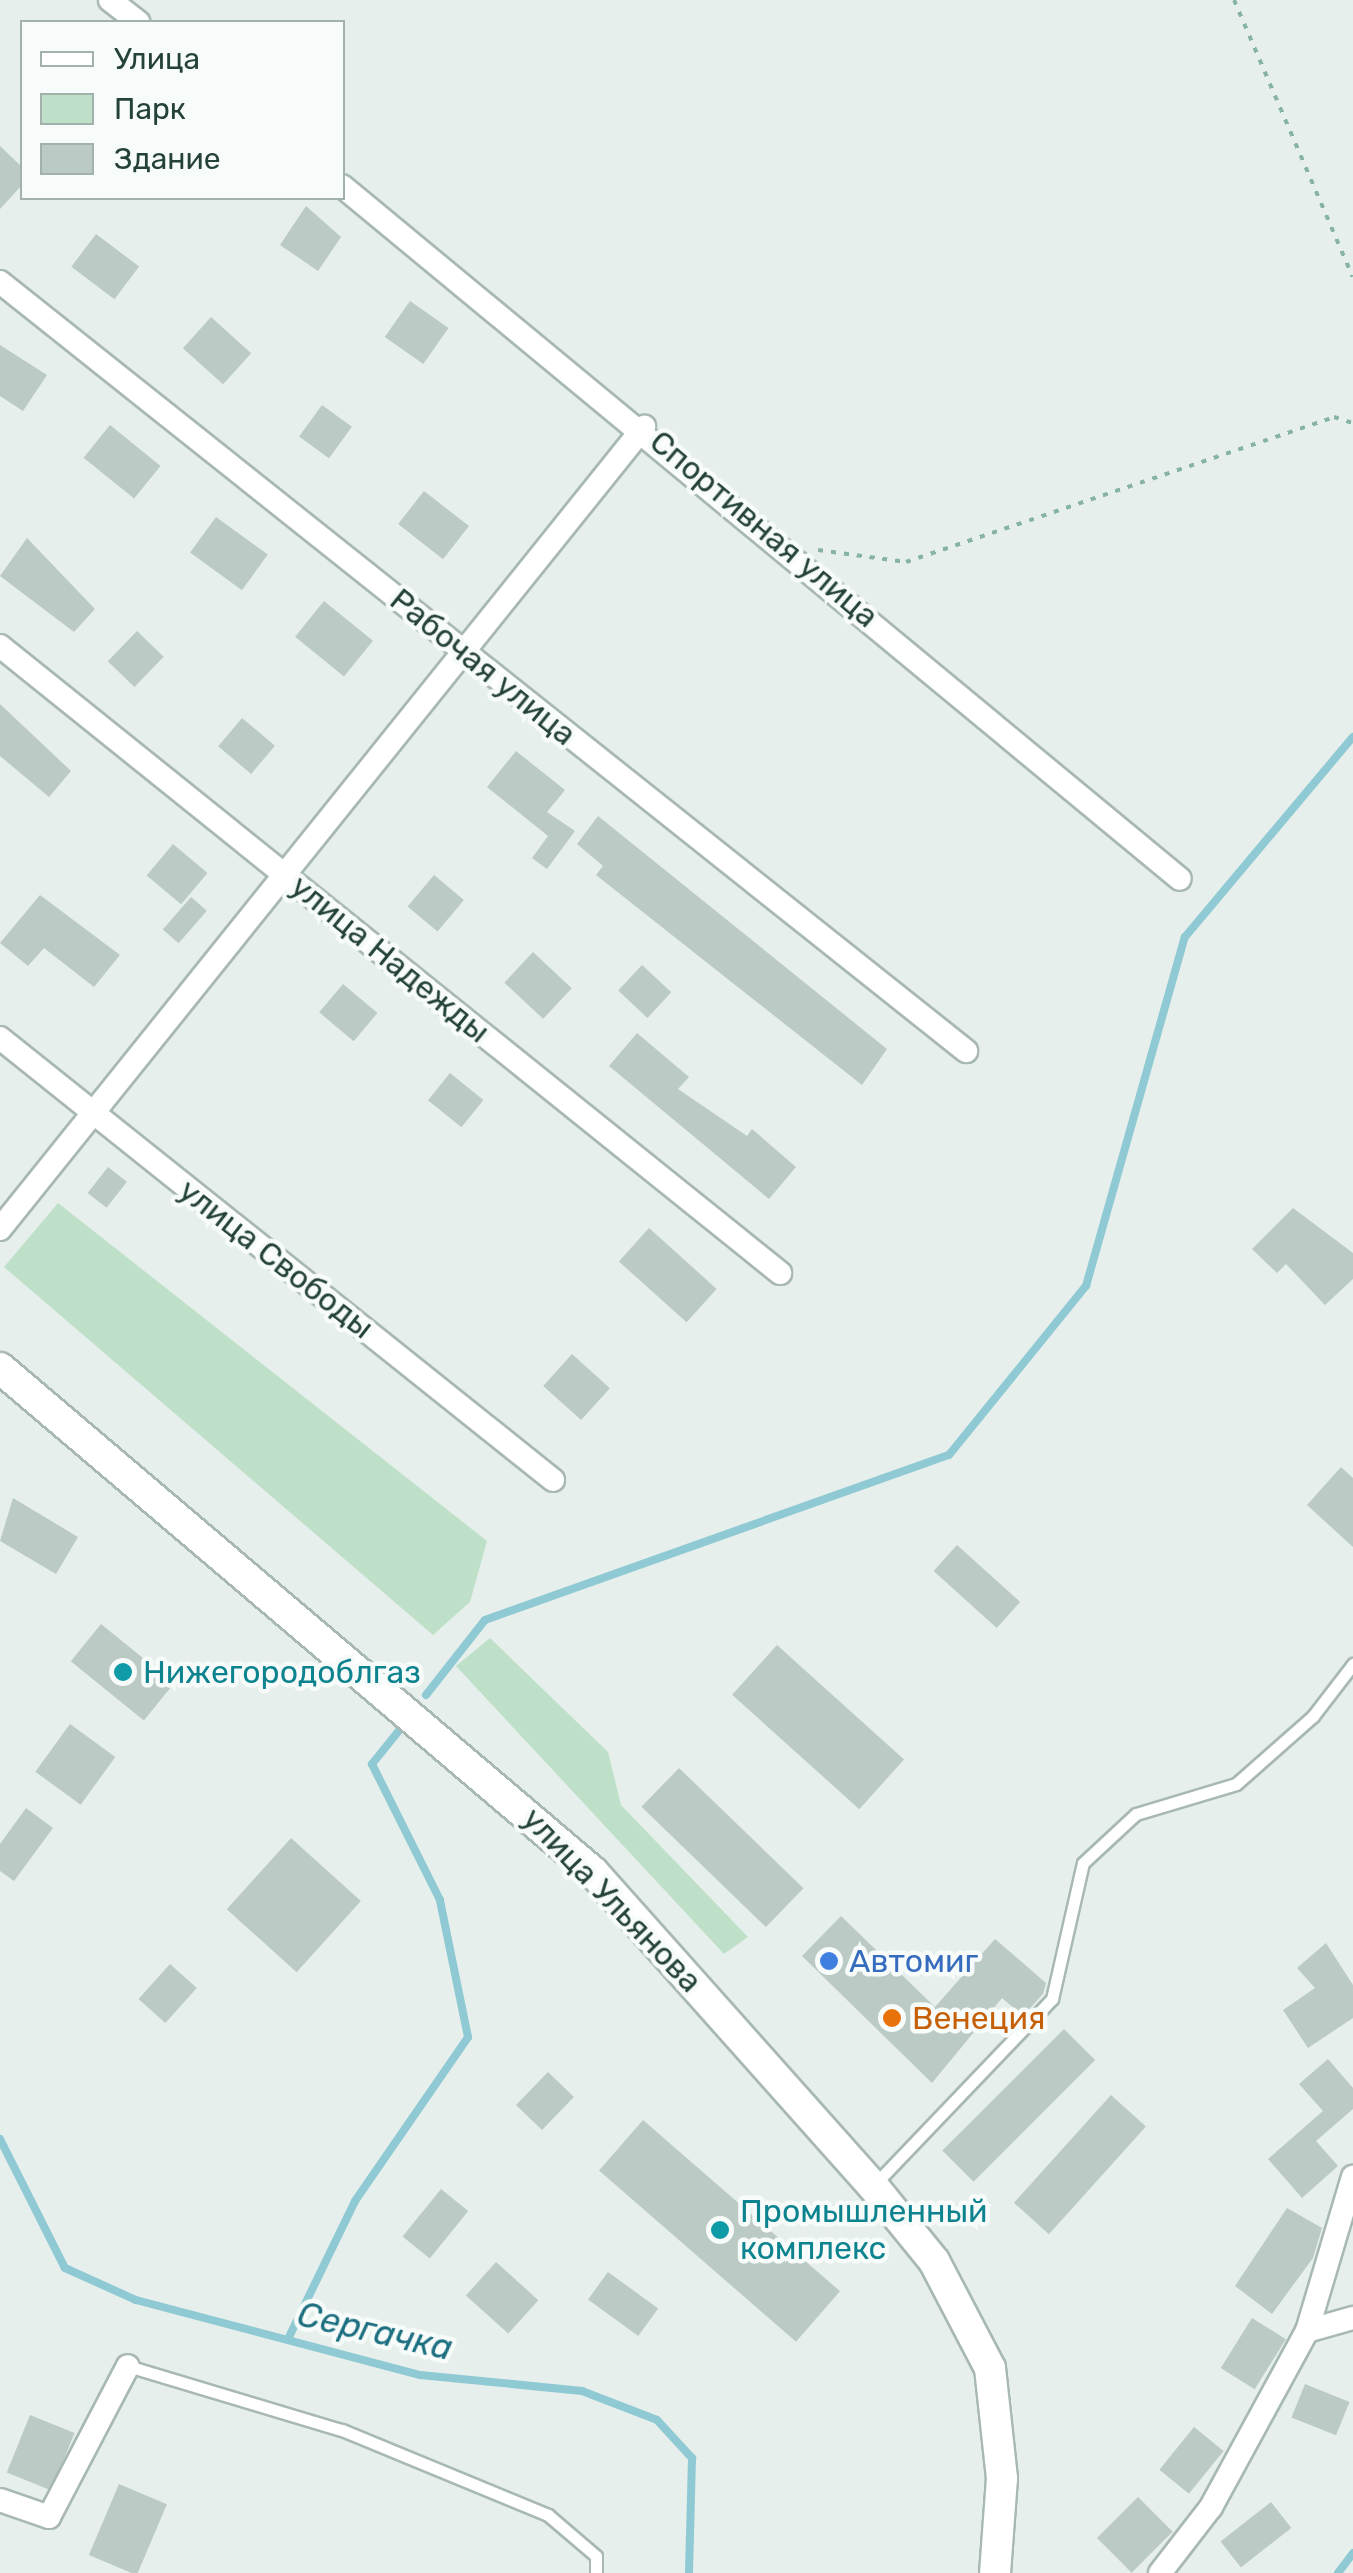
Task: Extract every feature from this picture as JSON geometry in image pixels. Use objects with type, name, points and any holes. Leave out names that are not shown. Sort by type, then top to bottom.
[{"type":"main road","name":"улица Ульянова","points":[[0,1368],[593,1872],[873,2186],[934,2261],[990,2368],[1002,2478],[995,2573]]},
{"type":"street","points":[[110,0],[135,20]]},
{"type":"street","name":"Спортивная улица","points":[[345,188],[644,428],[1180,879]]},
{"type":"street","name":"Рабочая улица","points":[[0,282],[966,1052]]},
{"type":"street","points":[[0,1230],[644,428]]},
{"type":"street","name":"улица Надежды","points":[[0,646],[780,1273]]},
{"type":"street","name":"улица Свободы","points":[[0,1038],[553,1480]]},
{"type":"street","points":[[1160,2573],[1212,2507],[1307,2331],[1353,2176]]},
{"type":"street","points":[[1307,2331],[1353,2318]]},
{"type":"street","points":[[0,2500],[48,2518],[128,2366]]},
{"type":"lane","points":[[873,2186],[1052,1999],[1083,1863],[1136,1814],[1236,1784],[1313,1716],[1353,1664]]},
{"type":"lane","points":[[128,2366],[342,2430],[548,2515],[596,2556],[596,2573]]},
{"type":"path","points":[[1234,0],[1353,278]]},
{"type":"path","points":[[784,545],[906,562],[1334,418],[1353,424]]},
{"type":"green space","points":[[58,1203],[487,1541],[470,1602],[433,1635],[4,1267]]},
{"type":"green space","points":[[490,1638],[608,1752],[621,1805],[748,1937],[724,1954],[456,1666]]},
{"type":"building","points":[[0,146],[20,165],[20,187],[0,209]]},
{"type":"building","points":[[306,206],[341,237],[318,271],[280,245]]},
{"type":"building","points":[[96,234],[139,266],[114,299],[71,267]]},
{"type":"building","points":[[410,301],[449,328],[423,364],[385,337]]},
{"type":"building","points":[[211,317],[251,353],[223,384],[183,348]]},
{"type":"building","points":[[0,345],[47,375],[23,411],[0,396]]},
{"type":"building","points":[[322,405],[352,427],[329,458],[299,437]]},
{"type":"building","points":[[110,425],[161,466],[134,499],[84,458]]},
{"type":"building","points":[[424,491],[469,526],[443,559],[398,524]]},
{"type":"building","points":[[216,517],[268,555],[242,590],[190,553]]},
{"type":"building","points":[[27,538],[95,609],[74,632],[0,576]]},
{"type":"building","points":[[324,601],[373,641],[344,676],[295,637]]},
{"type":"building","points":[[137,631],[164,657],[134,687],[108,661]]},
{"type":"building","points":[[0,704],[71,771],[49,797],[0,756]]},
{"type":"building","points":[[242,718],[275,746],[251,774],[218,746]]},
{"type":"building","points":[[516,751],[565,790],[547,812],[575,831],[547,869],[532,858],[548,836],[487,787]]},
{"type":"building","points":[[598,816],[887,1049],[862,1085],[596,875],[603,866],[577,844]]},
{"type":"building","points":[[173,844],[207,873],[181,904],[147,875]]},
{"type":"building","points":[[434,875],[464,900],[438,931],[408,906]]},
{"type":"building","points":[[40,895],[120,955],[94,987],[44,948],[28,966],[0,943]]},
{"type":"building","points":[[191,897],[207,911],[179,943],[163,929]]},
{"type":"building","points":[[533,952],[572,988],[543,1019],[504,983]]},
{"type":"building","points":[[642,965],[671,992],[647,1018],[618,991]]},
{"type":"building","points":[[343,984],[377,1013],[354,1041],[319,1012]]},
{"type":"building","points":[[637,1033],[689,1077],[678,1089],[747,1136],[752,1129],[796,1167],[769,1199],[609,1066]]},
{"type":"building","points":[[450,1073],[483,1100],[461,1127],[428,1100]]},
{"type":"building","points":[[108,1167],[127,1182],[107,1208],[88,1193]]},
{"type":"building","points":[[1293,1208],[1353,1253],[1353,1279],[1325,1305],[1286,1264],[1277,1273],[1252,1249]]},
{"type":"building","points":[[649,1228],[717,1289],[687,1322],[619,1261]]},
{"type":"building","points":[[572,1354],[610,1388],[581,1420],[543,1386]]},
{"type":"building","points":[[1341,1467],[1353,1478],[1353,1547],[1307,1505]]},
{"type":"building","points":[[13,1498],[78,1537],[56,1574],[0,1541]]},
{"type":"building","points":[[957,1545],[1020,1602],[997,1628],[934,1571]]},
{"type":"building","name":"Нижегородоблгаз","points":[[101,1624],[174,1683],[144,1720],[71,1661]]},
{"type":"building","points":[[777,1645],[904,1759],[859,1809],[732,1695]]},
{"type":"building","points":[[70,1724],[115,1757],[81,1805],[35,1772]]},
{"type":"building","points":[[679,1768],[803,1888],[766,1927],[641,1807]]},
{"type":"building","points":[[26,1808],[53,1828],[14,1881],[0,1871],[0,1844]]},
{"type":"building","points":[[291,1838],[361,1901],[297,1972],[227,1909]]},
{"type":"building","points":[[841,1916],[935,2007],[995,1939],[1046,1983],[1043,1994],[1023,2016],[1002,1998],[932,2083],[802,1956]]},
{"type":"building","points":[[1326,1943],[1353,1985],[1353,2018],[1308,2048],[1283,2010],[1315,1988],[1297,1968]]},
{"type":"building","points":[[170,1964],[197,1988],[165,2023],[139,1999]]},
{"type":"building","points":[[1064,2029],[1095,2060],[973,2182],[942,2151]]},
{"type":"building","points":[[1328,2059],[1353,2088],[1353,2109],[1316,2141],[1338,2166],[1302,2198],[1268,2159],[1323,2111],[1299,2084]]},
{"type":"building","points":[[548,2072],[574,2097],[542,2130],[516,2105]]},
{"type":"building","points":[[1111,2095],[1146,2126],[1049,2234],[1014,2203]]},
{"type":"building","name":"Промышленный комплекс","points":[[643,2120],[840,2291],[796,2342],[599,2171]]},
{"type":"building","points":[[441,2189],[468,2211],[430,2258],[403,2236]]},
{"type":"building","points":[[1287,2208],[1322,2228],[1313,2258],[1272,2314],[1235,2286]]},
{"type":"building","points":[[496,2262],[538,2300],[508,2334],[466,2295]]},
{"type":"building","points":[[608,2272],[658,2308],[638,2336],[588,2300]]},
{"type":"building","points":[[1252,2318],[1286,2339],[1255,2389],[1221,2368]]},
{"type":"building","points":[[1305,2384],[1350,2402],[1336,2435],[1292,2417]]},
{"type":"building","points":[[30,2415],[75,2433],[51,2490],[7,2472]]},
{"type":"building","points":[[1194,2427],[1224,2451],[1189,2494],[1159,2470]]},
{"type":"building","points":[[119,2484],[167,2504],[138,2573],[89,2555]]},
{"type":"building","points":[[1138,2497],[1173,2532],[1132,2573],[1097,2538]]},
{"type":"building","points":[[1271,2502],[1291,2528],[1241,2567],[1221,2541]]},
{"type":"waterway","points":[[426,1695],[485,1620],[949,1455],[1086,1286],[1185,937],[1353,737]]},
{"type":"waterway","points":[[289,2337],[355,2201],[468,2037],[440,1900],[372,1764],[401,1728]]},
{"type":"waterway","name":"Сергачка","points":[[0,2139],[65,2268],[136,2300],[420,2375],[582,2391],[657,2420],[692,2458],[689,2573]]},
{"type":"waterway","points":[[1338,2573],[1353,2553]]},
{"type":"place","name":"Нижегородоблгаз","points":[[123,1672]]},
{"type":"place","name":"Автомиг","points":[[829,1961]]},
{"type":"place","name":"Венеция","points":[[892,2018]]},
{"type":"place","name":"Промышленный комплекс","points":[[720,2230]]}]
